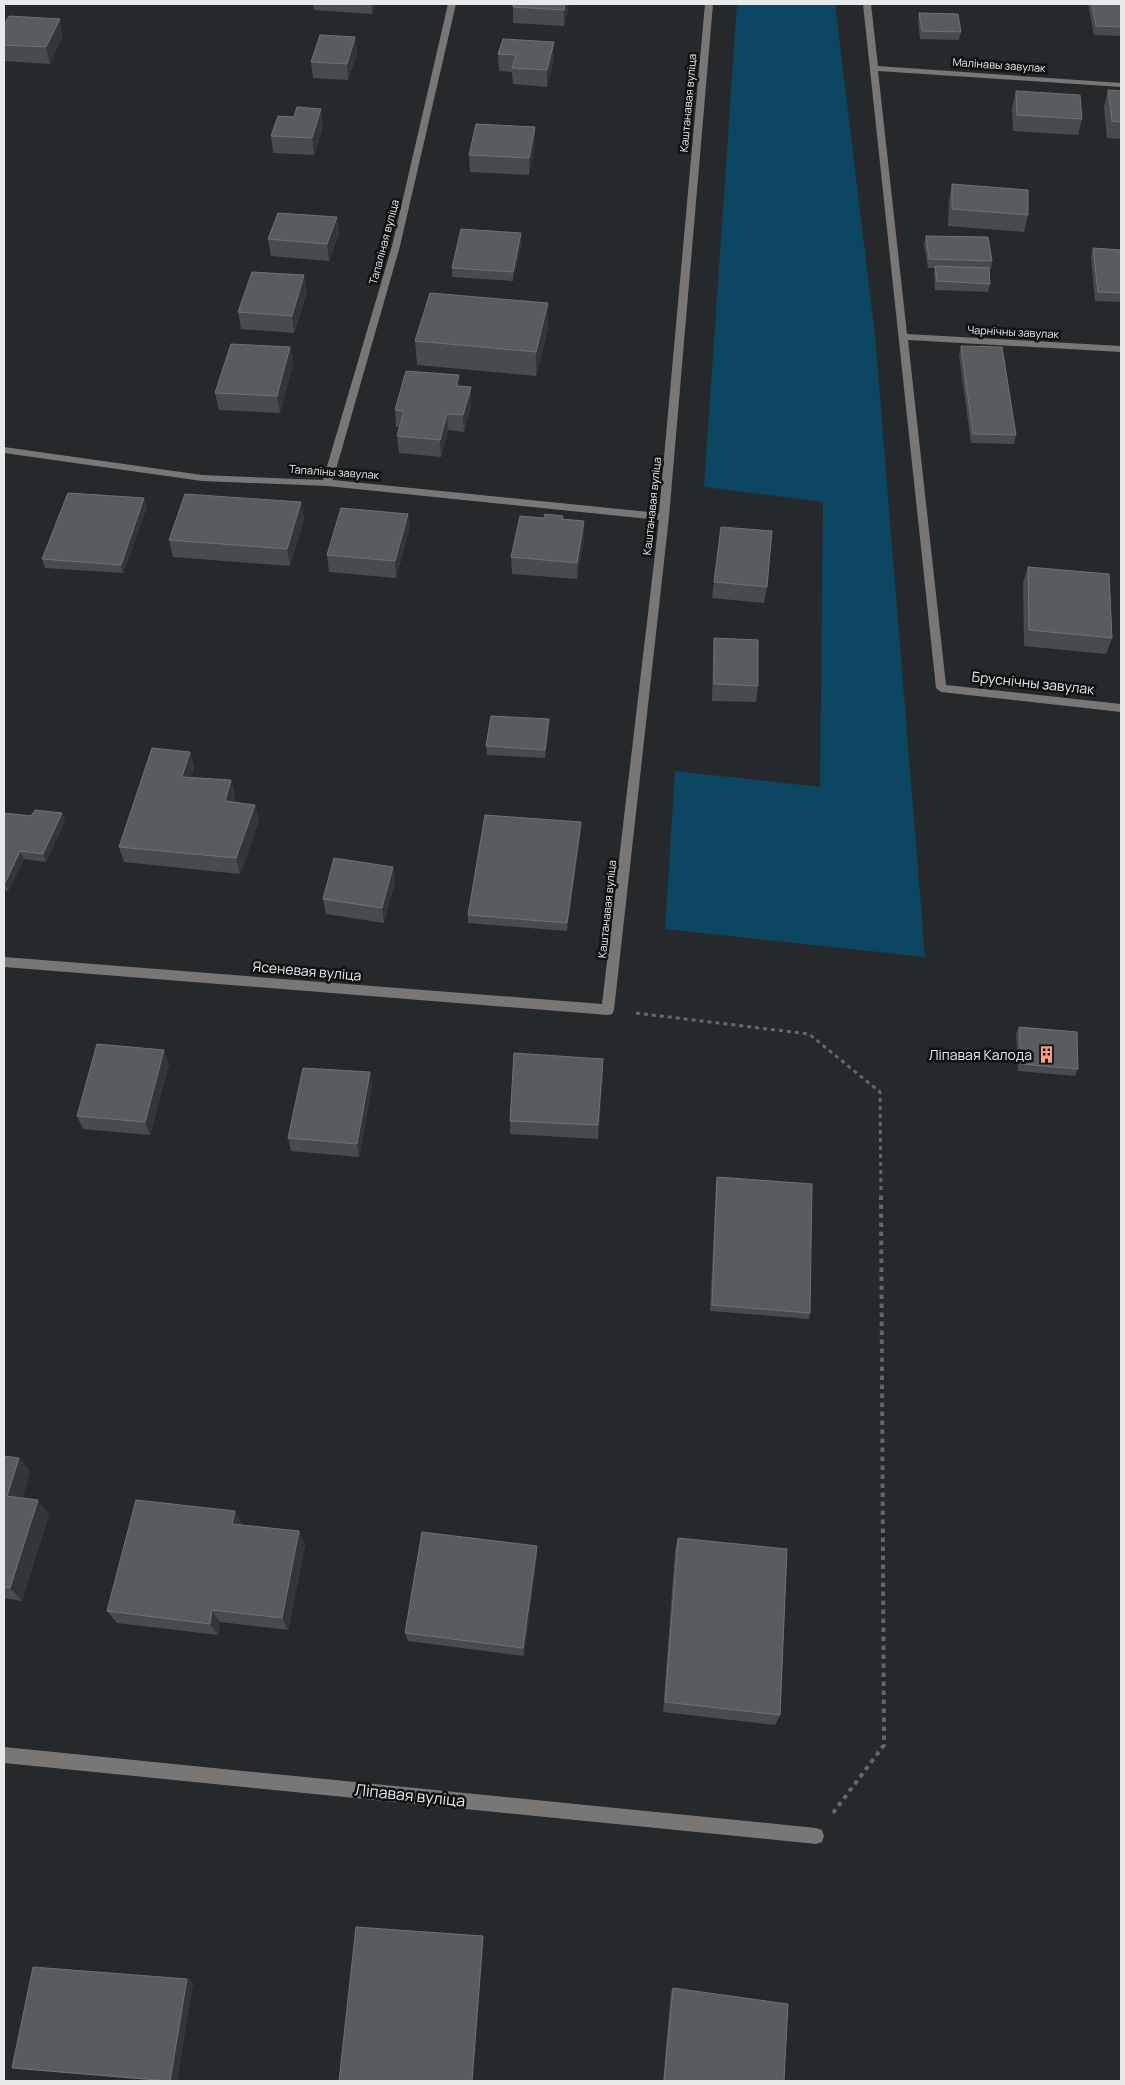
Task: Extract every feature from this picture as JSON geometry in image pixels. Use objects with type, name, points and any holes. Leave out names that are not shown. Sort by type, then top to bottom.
[{"type":"street","name":"Тапаліная вуліца","points":[[327,483],[396,246],[452,4]]},
{"type":"street","name":"Каштанавая вуліца","points":[[608,1010],[664,517],[709,4]]},
{"type":"street","points":[[867,4],[904,337]]},
{"type":"street","name":"Малінавы завулак","points":[[874,68],[1121,85]]},
{"type":"street","name":"Чарнічны завулак","points":[[904,337],[1121,349]]},
{"type":"street","name":"Бруснічны завулак","points":[[904,337],[941,688],[1121,708]]},
{"type":"street","name":"Тапаліны завулак","points":[[4,450],[202,478],[327,483],[664,517]]},
{"type":"street","name":"Ясеневая вуліца","points":[[4,962],[608,1010]]},
{"type":"street","name":"Ліпавая вуліца","points":[[4,1755],[816,1836]]},
{"type":"path","points":[[608,1010],[809,1034],[880,1092],[884,1745],[816,1836]]},
{"type":"shaded area","points":[[737,4],[835,4],[875,335],[925,957],[665,929],[675,771],[820,787],[823,502],[704,487]]},
{"type":"building","points":[[513,4],[565,4],[564,10],[513,7]]},
{"type":"building","points":[[1092,4],[1121,4],[1121,27],[1096,26]]},
{"type":"building","points":[[919,13],[958,14],[961,32],[922,31]]},
{"type":"building","points":[[9,16],[60,19],[46,47],[4,45],[4,25]]},
{"type":"building","points":[[320,35],[355,37],[347,64],[311,62]]},
{"type":"building","points":[[503,39],[554,42],[547,70],[512,68],[516,55],[498,54]]},
{"type":"building","points":[[1108,90],[1121,91],[1121,122],[1112,121]]},
{"type":"building","points":[[1016,91],[1080,95],[1082,119],[1017,115]]},
{"type":"building","points":[[297,107],[321,109],[312,138],[271,136],[278,116],[294,117]]},
{"type":"building","points":[[476,124],[535,127],[529,158],[469,155]]},
{"type":"building","points":[[952,184],[1028,190],[1028,215],[952,209]]},
{"type":"building","points":[[278,213],[337,217],[327,244],[268,239]]},
{"type":"building","points":[[461,229],[521,233],[513,272],[452,268]]},
{"type":"building","points":[[926,236],[988,237],[992,261],[929,259]]},
{"type":"building","points":[[1093,248],[1121,250],[1121,293],[1098,292]]},
{"type":"building","points":[[935,266],[989,268],[990,284],[937,281]]},
{"type":"building","points":[[252,272],[304,275],[292,316],[238,312]]},
{"type":"building","points":[[430,293],[548,303],[536,352],[415,341]]},
{"type":"building","points":[[231,344],[290,347],[277,396],[215,393]]},
{"type":"building","points":[[961,346],[1002,347],[1016,435],[973,434]]},
{"type":"building","points":[[406,371],[459,375],[456,386],[471,387],[463,415],[447,414],[440,440],[397,436],[404,411],[395,410]]},
{"type":"building","points":[[68,493],[144,498],[121,565],[42,559]]},
{"type":"building","points":[[185,494],[301,502],[287,549],[169,540]]},
{"type":"building","points":[[341,508],[408,514],[395,561],[327,555]]},
{"type":"building","points":[[545,514],[563,516],[562,519],[584,521],[577,563],[511,557],[520,516],[544,518]]},
{"type":"building","points":[[721,527],[772,531],[767,587],[714,582]]},
{"type":"building","points":[[1028,567],[1109,574],[1112,638],[1029,630]]},
{"type":"building","points":[[714,638],[758,640],[758,686],[714,684]]},
{"type":"building","points":[[491,716],[549,719],[545,750],[486,746]]},
{"type":"building","points":[[152,748],[190,752],[182,777],[231,780],[225,801],[255,805],[236,858],[119,847]]},
{"type":"building","points":[[35,810],[62,813],[43,854],[20,851],[4,883],[4,813],[31,816]]},
{"type":"building","points":[[485,815],[581,822],[567,923],[468,915]]},
{"type":"building","points":[[334,858],[393,867],[382,908],[323,899]]},
{"type":"building","name":"Ліпавая Калода","points":[[1019,1027],[1077,1032],[1078,1069],[1021,1064]]},
{"type":"building","points":[[97,1044],[164,1050],[145,1122],[77,1116]]},
{"type":"building","points":[[514,1053],[603,1059],[598,1125],[510,1121]]},
{"type":"building","points":[[303,1068],[370,1072],[357,1144],[288,1138]]},
{"type":"building","points":[[717,1177],[812,1184],[810,1313],[712,1305]]},
{"type":"building","points":[[4,1456],[19,1458],[7,1496],[38,1500],[10,1588],[4,1587]]},
{"type":"building","points":[[136,1500],[235,1511],[232,1524],[299,1531],[282,1618],[212,1610],[210,1624],[107,1611]]},
{"type":"building","points":[[422,1532],[537,1546],[523,1648],[405,1633]]},
{"type":"building","points":[[678,1538],[787,1549],[780,1715],[665,1702]]},
{"type":"building","points":[[356,1927],[483,1936],[472,2081],[339,2081]]},
{"type":"building","points":[[33,1967],[187,1979],[170,2081],[12,2068]]},
{"type":"building","points":[[673,1988],[788,2004],[784,2081],[664,2081]]},
{"type":"place","name":"Ліпавая Калода","points":[[1046,1055]]}]
